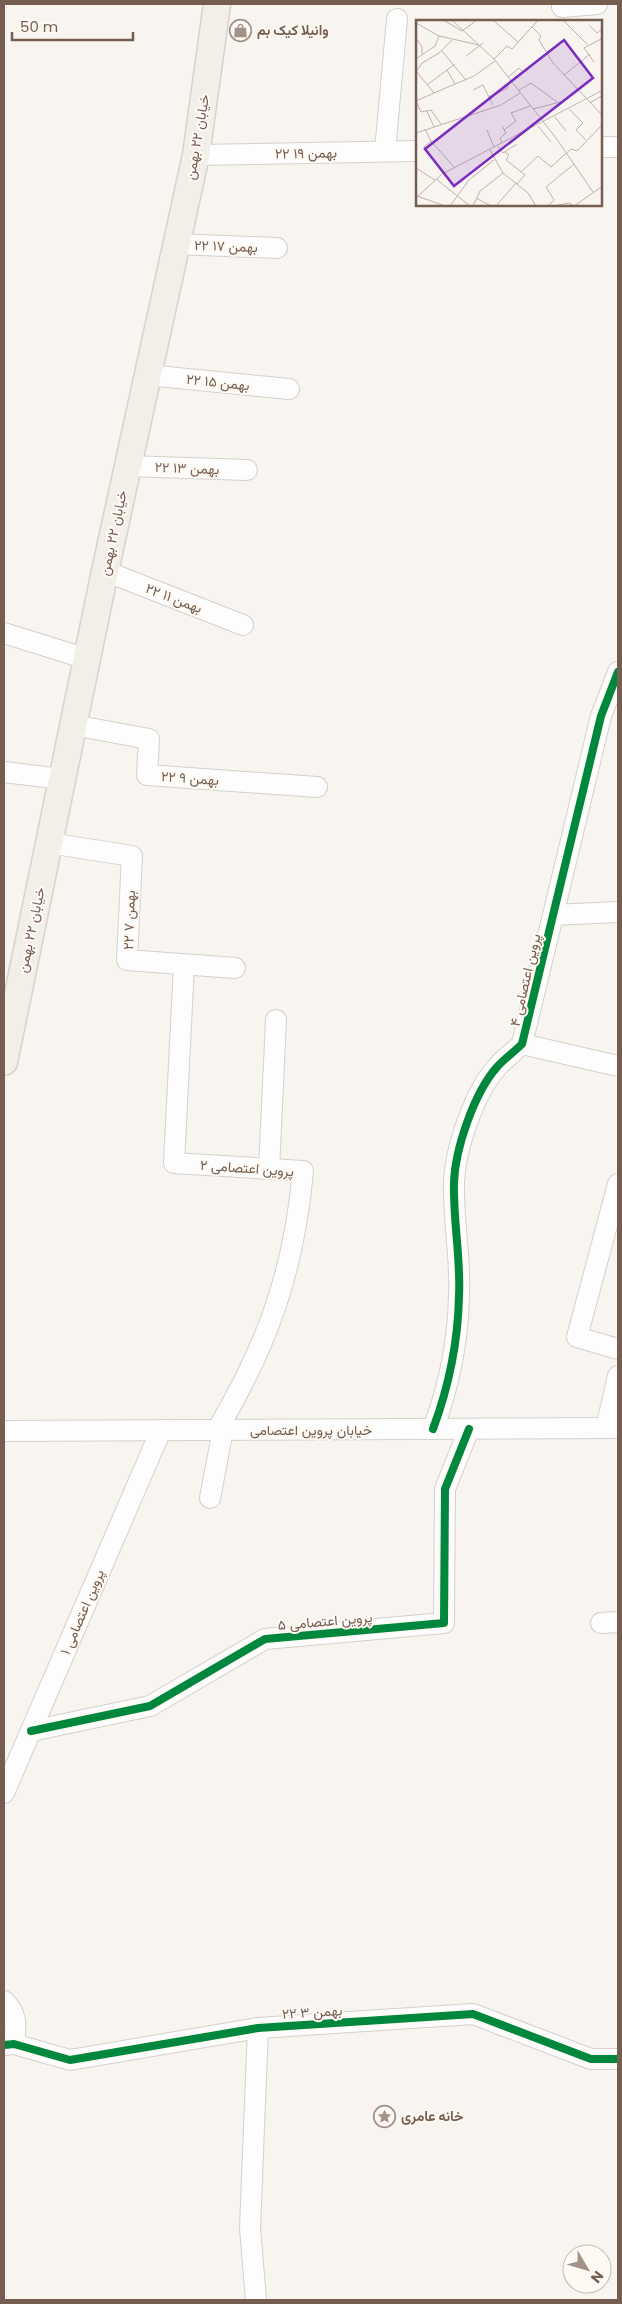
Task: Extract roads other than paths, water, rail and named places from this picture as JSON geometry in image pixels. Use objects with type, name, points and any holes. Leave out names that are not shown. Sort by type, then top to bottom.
[{"type":"main road","name":"خیابان ۲۲ بهمن","points":[[4,1062],[105,571],[196,155],[217,4]]},
{"type":"street","points":[[562,4],[562,6],[597,4]]},
{"type":"street","points":[[385,151],[396,19]]},
{"type":"street","points":[[602,147],[618,147]]},
{"type":"street","name":"۲۲ بهمن ۱۹","points":[[196,155],[416,151]]},
{"type":"street","name":"۲۲ بهمن ۱۷","points":[[176,244],[277,248]]},
{"type":"street","name":"۲۲ بهمن ۱۵","points":[[147,374],[289,389]]},
{"type":"street","name":"۲۲ بهمن ‍۱۳","points":[[128,466],[247,470]]},
{"type":"street","name":"۲۲ بهمن ۱۱","points":[[105,571],[243,625]]},
{"type":"street","points":[[4,633],[87,659]]},
{"type":"street","name":"پروین اعتصامی ۴","points":[[433,1429],[445,1397],[456,1346],[460,1294],[454,1182],[460,1141],[475,1103],[496,1068],[522,1044],[601,716],[618,672]]},
{"type":"street","name":"۲۲ بهمن ۹","points":[[73,725],[149,738],[147,775],[317,787]]},
{"type":"street","points":[[4,772],[62,779]]},
{"type":"street","name":"۲۲ بهمن ۷","points":[[49,843],[132,856],[127,960],[234,968]]},
{"type":"street","points":[[553,915],[618,912]]},
{"type":"street","name":"پروین اعتصامی ۲","points":[[184,965],[174,1163],[303,1171],[300,1210],[279,1302],[262,1347],[220,1430]]},
{"type":"street","points":[[269,1169],[276,1020]]},
{"type":"street","points":[[522,1044],[618,1066]]},
{"type":"street","points":[[618,1184],[577,1337],[618,1349]]},
{"type":"street","points":[[612,1428],[618,1376]]},
{"type":"street","name":"خیابان پروین اعتصامی","points":[[4,1431],[612,1428]]},
{"type":"street","name":"پروین اعتصامی ۵","points":[[31,1731],[150,1706],[265,1638],[444,1623],[445,1489],[469,1429]]},
{"type":"street","name":"پروین اعتصامی ۱","points":[[4,1794],[161,1430]]},
{"type":"street","points":[[210,1498],[220,1430]]},
{"type":"street","points":[[4,2001],[12,2009],[16,2022],[9,2045]]},
{"type":"street","name":"۲۲ بهمن ۳","points":[[9,2045],[70,2060],[258,2028],[472,2014],[591,2059],[618,2058]]},
{"type":"street","points":[[256,2300],[250,2228],[258,2028]]},
{"type":"place","name":"وانیلا کیک بم","points":[[241,30]]},
{"type":"place","name":"خانه عامری","points":[[385,2116]]}]
